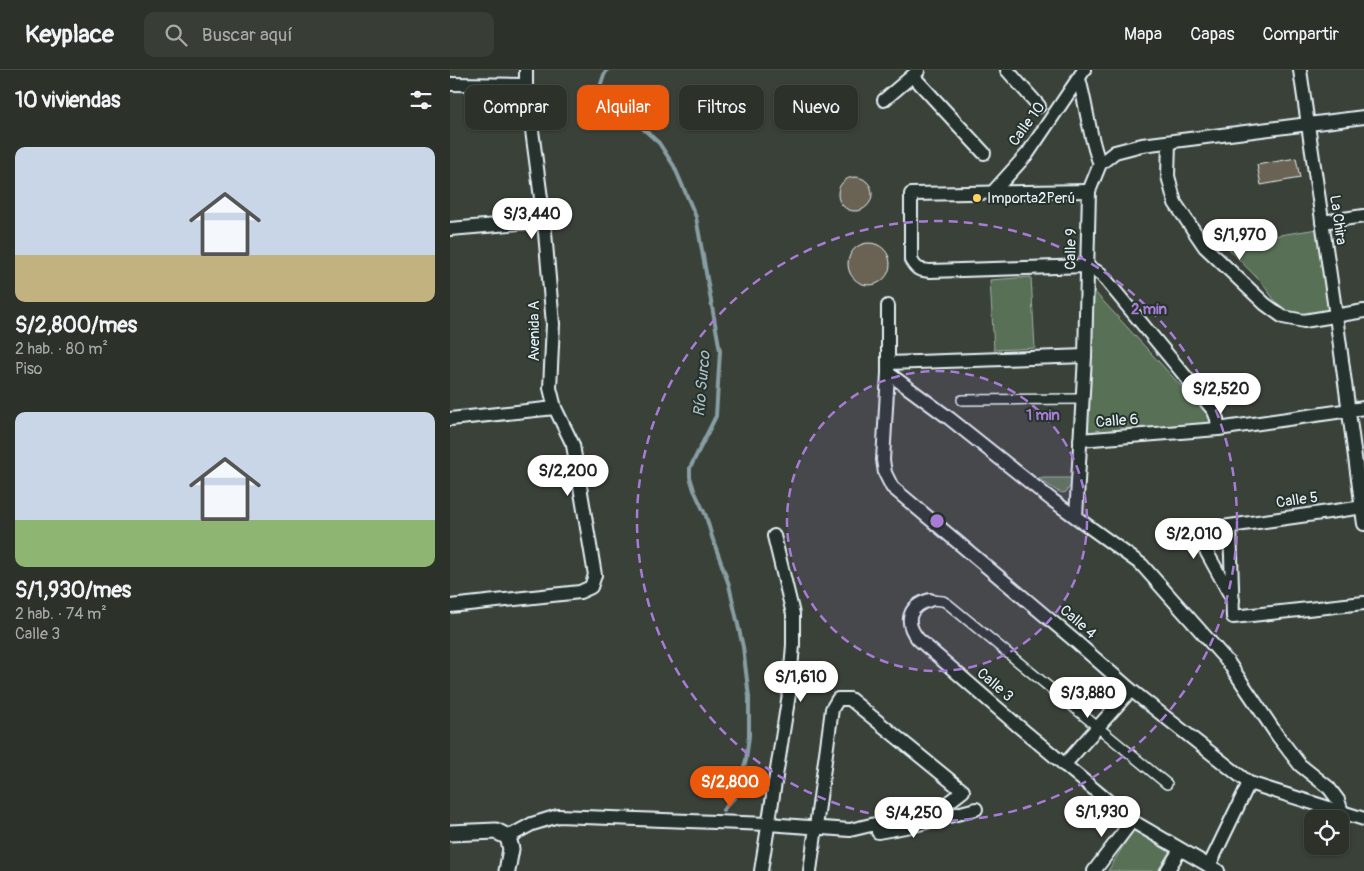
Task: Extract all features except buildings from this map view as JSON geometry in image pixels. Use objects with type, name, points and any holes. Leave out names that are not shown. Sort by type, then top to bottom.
[{"type":"street","name":"Avenida A","points":[[526,70],[526,85]]},
{"type":"street","points":[[1007,70],[1039,106]]},
{"type":"street","name":"La Chira","points":[[1300,70],[1350,410],[1364,524]]},
{"type":"street","points":[[884,100],[917,73],[984,153]]},
{"type":"street","points":[[1082,74],[1084,96],[1096,155],[1100,164],[1115,152],[1142,146],[1364,117]]},
{"type":"street","name":"Calle 10","points":[[992,193],[1028,153],[1082,74]]},
{"type":"street","points":[[450,84],[526,85]]},
{"type":"street","name":"Avenida A","points":[[450,606],[580,592],[591,586],[595,575],[573,445],[555,408],[550,388],[553,324],[544,221],[532,130]]},
{"type":"street","points":[[1169,142],[1168,176],[1175,203],[1205,247],[1265,304],[1284,317],[1304,321],[1364,312]]},
{"type":"street","name":"Calle 9","points":[[1076,517],[1085,356],[1089,191],[1100,164]]},
{"type":"street","points":[[1089,191],[912,194],[911,260],[920,270],[930,271],[1087,266],[1101,274],[1214,411],[1218,429]]},
{"type":"street","points":[[1322,222],[1364,216]]},
{"type":"street","points":[[450,229],[544,221]]},
{"type":"street","name":"Calle 4","points":[[888,306],[888,368],[883,460],[885,473],[892,487],[1131,690],[1249,783],[1336,810]]},
{"type":"street","points":[[888,368],[1085,356]]},
{"type":"street","points":[[888,368],[1052,500],[1142,565],[1228,662],[1277,735],[1300,765],[1329,788],[1338,800],[1341,810]]},
{"type":"street","points":[[962,400],[1082,399]]},
{"type":"street","points":[[450,419],[555,408]]},
{"type":"street","name":"Calle 6","points":[[1080,440],[1218,429],[1364,408]]},
{"type":"street","name":"Calle 5","points":[[1233,600],[1198,538],[1201,530],[1363,507]]},
{"type":"street","points":[[1230,526],[1233,617],[1364,603]]},
{"type":"street","points":[[762,871],[789,694],[793,645],[793,614],[774,536]]},
{"type":"street","points":[[930,600],[943,601],[948,604],[1166,784]]},
{"type":"street","name":"Calle 3","points":[[930,600],[917,605],[910,614],[912,632],[918,639],[1132,821],[1213,869]]},
{"type":"street","points":[[1064,765],[1131,690]]},
{"type":"street","points":[[810,871],[832,709],[838,699],[850,699],[963,792],[945,805],[850,830]]},
{"type":"street","points":[[1213,869],[1249,783]]},
{"type":"street","points":[[508,837],[532,824],[558,816],[768,824],[868,833],[911,826],[976,809]]},
{"type":"street","name":"Calle 4","points":[[1349,814],[1364,819]]},
{"type":"street","points":[[1094,871],[1132,821]]},
{"type":"street","points":[[450,833],[496,831],[508,837],[511,849],[507,871]]},
{"type":"street","points":[[1167,871],[1180,850]]},
{"type":"green space","points":[[1317,229],[1330,316],[1301,317],[1290,314],[1279,306],[1261,282],[1224,244]]},
{"type":"green space","points":[[1031,277],[1035,348],[994,350],[990,280]]},
{"type":"green space","points":[[1092,289],[1215,423],[1088,435]]},
{"type":"green space","points":[[1038,478],[1071,478],[1071,485],[1063,493]]},
{"type":"green space","points":[[1133,830],[1169,852],[1158,871],[1108,871]]},
{"type":"waterway","name":"Río Surco","points":[[607,70],[601,84],[603,101],[639,125],[659,143],[674,166],[696,217],[720,351],[716,416],[690,468],[690,477],[706,516],[729,585],[743,647],[749,697],[749,736],[746,760],[735,797],[723,810]]},
{"type":"place","name":"Importa2Perú","points":[[977,198]]}]
